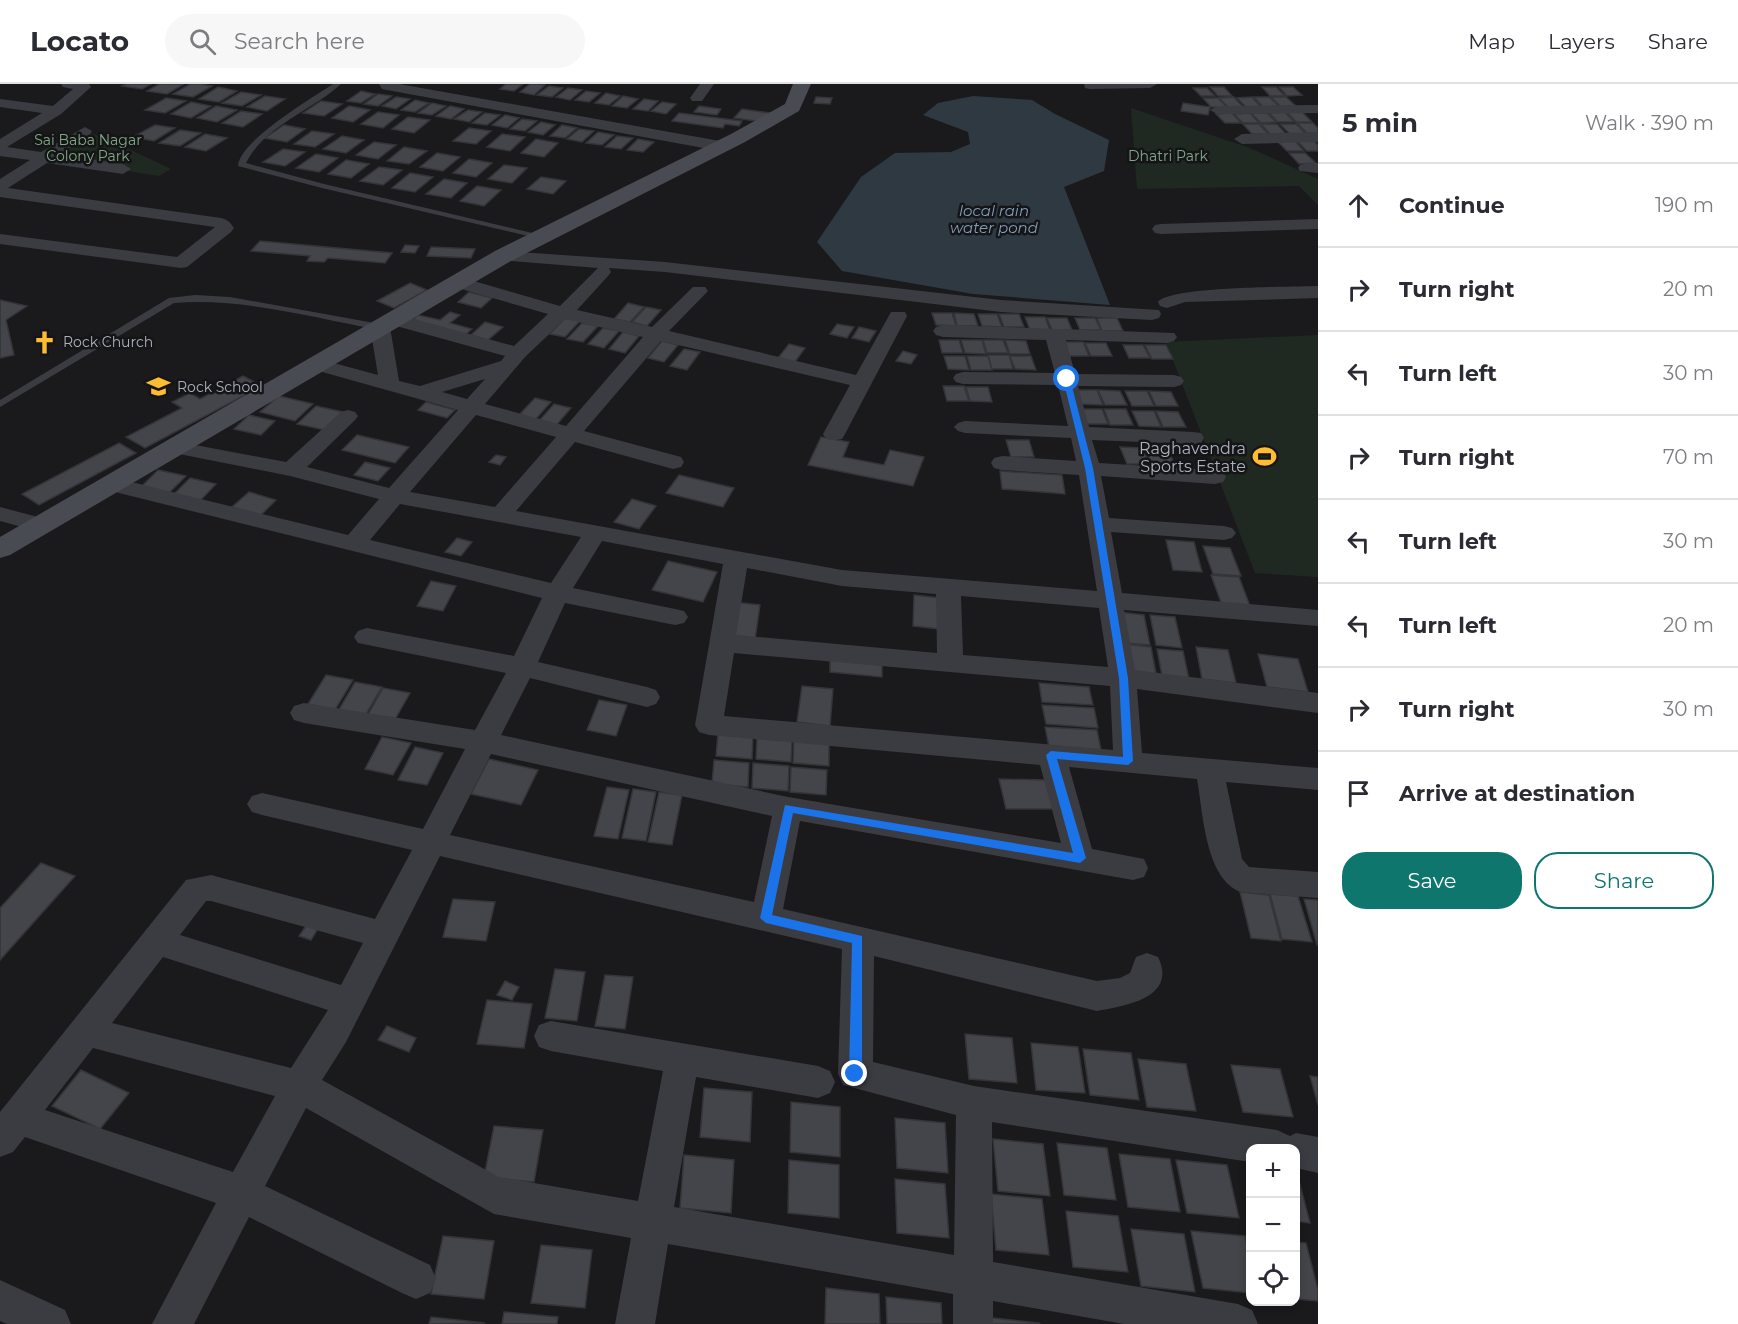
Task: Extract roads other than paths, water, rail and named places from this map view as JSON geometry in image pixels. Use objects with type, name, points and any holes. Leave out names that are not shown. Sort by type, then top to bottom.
[{"type":"street","points":[[0,145],[56,111],[84,87],[68,84]]},
{"type":"street","points":[[386,84],[667,137],[729,142]]},
{"type":"street","points":[[440,84],[682,128],[729,142]]},
{"type":"street","points":[[698,98],[706,84]]},
{"type":"street","points":[[0,549],[503,256],[729,142],[793,106],[802,84]]},
{"type":"street","points":[[1090,85],[1150,84]]},
{"type":"street","points":[[0,103],[56,111]]},
{"type":"street","points":[[1217,110],[1318,109]]},
{"type":"street","points":[[667,137],[682,128]]},
{"type":"street","points":[[0,186],[85,131]]},
{"type":"street","points":[[1242,139],[1318,137]]},
{"type":"street","points":[[0,151],[123,169]]},
{"type":"street","points":[[0,192],[221,223],[225,228],[181,263],[0,239]]},
{"type":"street","points":[[1161,228],[1318,224]]},
{"type":"street","points":[[503,256],[664,267],[1001,306],[1152,314]]},
{"type":"street","points":[[352,544],[514,358],[602,272]]},
{"type":"street","points":[[457,282],[563,312],[862,382]]},
{"type":"street","points":[[500,516],[657,333],[699,291]]},
{"type":"street","points":[[1167,302],[1184,297],[1318,292]]},
{"type":"street","points":[[834,434],[898,316]]},
{"type":"street","points":[[388,324],[514,358]]},
{"type":"street","points":[[388,324],[390,385]]},
{"type":"street","points":[[943,331],[1167,337]]},
{"type":"street","points":[[1055,334],[1089,468],[1123,678],[1128,761]]},
{"type":"street","points":[[420,393],[514,358]]},
{"type":"street","points":[[315,364],[673,462]]},
{"type":"street","points":[[963,378],[1174,381]]},
{"type":"street","points":[[291,470],[348,416]]},
{"type":"street","points":[[965,427],[1194,438]]},
{"type":"street","points":[[174,447],[291,470],[394,496],[842,578],[1318,618]]},
{"type":"street","points":[[1002,463],[1215,477]]},
{"type":"street","points":[[111,484],[557,593],[675,617]]},
{"type":"street","points":[[0,514],[40,525]]},
{"type":"street","points":[[1098,524],[1224,533]]},
{"type":"street","points":[[172,1324],[299,1086],[334,1032],[522,667],[557,593],[595,534]]},
{"type":"street","points":[[736,559],[709,725],[1318,779]]},
{"type":"street","points":[[948,587],[950,663]]},
{"type":"street","points":[[366,637],[522,667],[647,697]]},
{"type":"street","points":[[723,643],[1123,678],[1318,703]]},
{"type":"street","points":[[304,713],[483,742],[788,808],[1133,868]]},
{"type":"street","points":[[1051,755],[1080,858]]},
{"type":"street","points":[[1209,769],[1228,863],[1234,872],[1241,879],[1318,885]]},
{"type":"street","points":[[262,804],[858,939],[1097,996],[1125,992],[1145,981],[1147,967]]},
{"type":"street","points":[[766,918],[788,808]]},
{"type":"street","points":[[383,935],[203,887],[197,890],[10,1129],[242,1194],[416,1279]]},
{"type":"street","points":[[858,939],[855,1074],[974,1103],[1246,1144]]},
{"type":"street","points":[[158,941],[349,1002]]},
{"type":"street","points":[[86,1032],[299,1086],[494,1195],[1238,1324]]},
{"type":"street","points":[[550,1036],[818,1082]]},
{"type":"street","points":[[635,1324],[681,1059]]},
{"type":"street","points":[[973,1324],[974,1103]]},
{"type":"street","points":[[1300,1152],[1318,1155]]},
{"type":"street","points":[[0,1300],[51,1324]]},
{"type":"lane","points":[[338,84],[266,134],[250,149],[241,164],[322,186],[542,238]]},
{"type":"lane","points":[[0,404],[172,300],[195,298],[230,300],[388,324]]},
{"type":"water","name":"local rain water pond","points":[[973,96],[1032,100],[1055,114],[1109,140],[1104,171],[1064,187],[1110,305],[973,294],[842,271],[817,242],[861,177],[895,153],[951,152],[970,144],[968,132],[923,115],[938,103]]},
{"type":"place","name":"Rock Church","points":[[45,342]]},
{"type":"place","name":"Rock School","points":[[159,387]]},
{"type":"place","name":"Raghavendra Sports Estate","points":[[1264,457]]},
{"type":"park label","name":"Sai Baba Nagar Colony Park","points":[[88,148]]},
{"type":"park label","name":"Dhatri Park","points":[[1168,156]]}]
